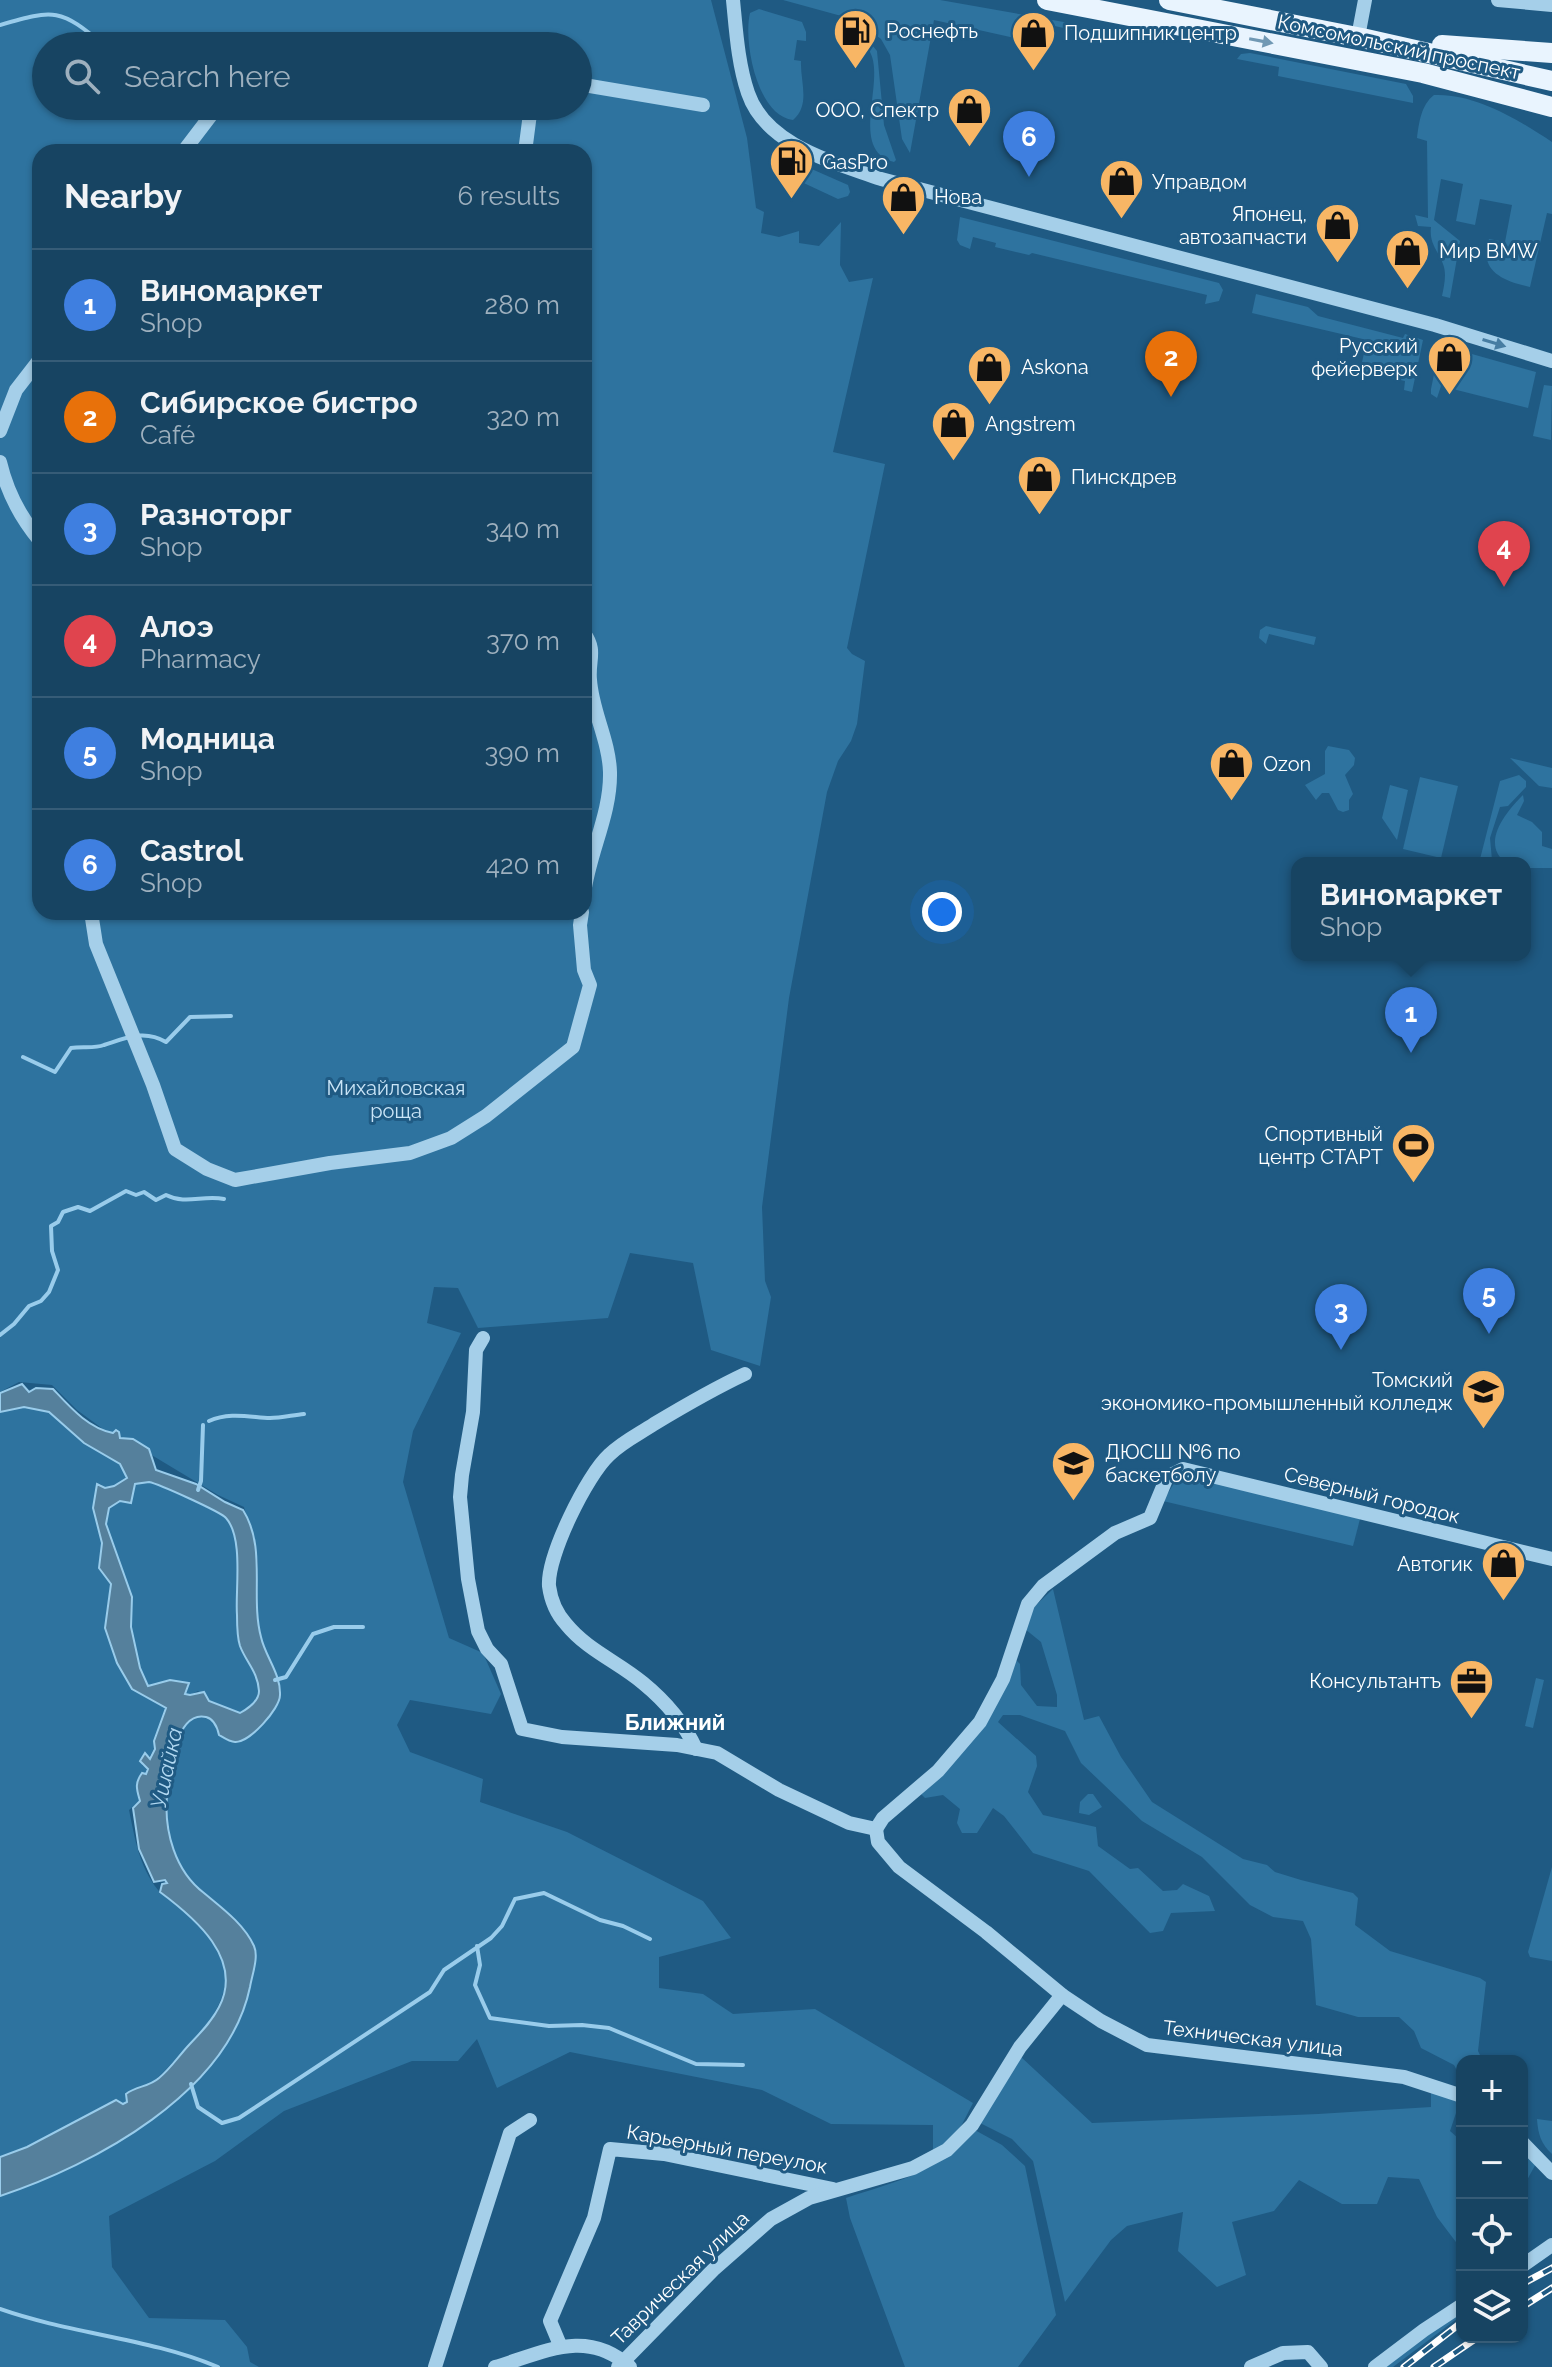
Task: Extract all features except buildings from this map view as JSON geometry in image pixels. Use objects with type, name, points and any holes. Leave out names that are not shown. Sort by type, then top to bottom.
[{"type":"main road","name":"Комсомольский проспект","points":[[1047,0],[1457,81],[1552,107]]},
{"type":"main road","name":"Комсомольский проспект","points":[[1169,0],[1360,37],[1552,81]]},
{"type":"main road","points":[[1360,37],[1552,53]]},
{"type":"main road","points":[[1457,81],[1503,97],[1552,122]]},
{"type":"street","points":[[733,0],[743,73],[753,105],[780,134],[824,158],[905,185],[1435,325],[1552,361]]},
{"type":"street","points":[[1360,37],[1365,0]]},
{"type":"street","points":[[1498,0],[1552,5]]},
{"type":"street","points":[[592,86],[703,105]]},
{"type":"street","points":[[189,144],[207,120]]},
{"type":"street","points":[[526,144],[529,120]]},
{"type":"street","points":[[0,431],[16,390],[32,369]]},
{"type":"street","points":[[0,462],[5,482],[22,519],[32,531]]},
{"type":"street","points":[[592,690],[610,775],[601,833],[592,861]]},
{"type":"street","points":[[92,920],[96,944],[153,1085],[175,1149],[207,1169],[235,1180],[410,1153],[451,1138],[486,1116],[573,1047],[590,985],[584,970],[581,920]]},
{"type":"street","points":[[483,1338],[476,1350],[471,1423],[460,1497],[468,1579],[478,1631],[487,1649],[501,1664],[522,1729],[562,1737],[677,1745],[717,1753],[779,1790],[849,1823],[876,1829]]},
{"type":"street","points":[[696,1749],[681,1723],[662,1701],[642,1682],[594,1651],[555,1611],[549,1585],[551,1564],[573,1509],[607,1456],[688,1404],[745,1374]]},
{"type":"street","name":"Северный городок","points":[[876,1829],[883,1818],[951,1757],[980,1722],[1003,1679],[1028,1604],[1043,1586],[1115,1533],[1150,1518],[1167,1477],[1183,1469],[1552,1559]]},
{"type":"street","name":"Техническая улица","points":[[876,1829],[878,1842],[899,1867],[986,1932],[1062,1995],[1101,2021],[1147,2045],[1404,2077],[1456,2094]]},
{"type":"street","name":"Таврическая улица","points":[[624,2365],[713,2270],[771,2219],[809,2198],[913,2168],[939,2155],[957,2141],[972,2125],[1020,2047],[1062,1995]]},
{"type":"street","points":[[435,2367],[510,2133],[530,2120]]},
{"type":"street","points":[[1528,2148],[1552,2173]]},
{"type":"street","name":"Карьерный переулок","points":[[560,2345],[550,2321],[594,2218],[610,2149],[664,2154],[837,2189]]},
{"type":"street","points":[[1528,2262],[1552,2245]]},
{"type":"street","points":[[1375,2367],[1456,2309]]},
{"type":"street","points":[[495,2367],[560,2345],[607,2349],[624,2365]]},
{"type":"street","points":[[1251,2367],[1283,2353],[1308,2352],[1321,2367]]},
{"type":"green space","name":"Михайловская роща","points":[[0,0],[711,0],[747,138],[756,208],[764,212],[761,233],[779,237],[799,231],[799,243],[819,246],[841,222],[840,265],[849,282],[873,278],[833,452],[885,464],[847,648],[865,661],[857,724],[851,741],[838,761],[827,792],[789,998],[762,1207],[765,1281],[771,1297],[760,1366],[711,1350],[693,1263],[630,1253],[608,1318],[478,1328],[458,1288],[434,1287],[427,1323],[461,1333],[413,1431],[403,1482],[449,1638],[483,1653],[501,1694],[491,1714],[410,1700],[397,1725],[410,1752],[483,1779],[480,1802],[567,1832],[703,1901],[731,1938],[659,1957],[659,1988],[703,1994],[733,2014],[815,2009],[973,2103],[955,2138],[933,2155],[933,2125],[831,2124],[762,2090],[570,2052],[497,2088],[477,2039],[458,2061],[412,2061],[284,2111],[215,2161],[109,2216],[112,2267],[149,2318],[225,2320],[247,2347],[250,2362],[259,2367],[0,2367],[0,2196],[104,2150],[170,2106],[222,2050],[241,2018],[249,1994],[256,1952],[229,1915],[182,1870],[176,1857],[168,1822],[170,1762],[180,1732],[195,1718],[207,1719],[219,1734],[243,1741],[264,1723],[277,1678],[261,1639],[258,1561],[244,1507],[218,1495],[130,1442],[122,1443],[77,1410],[52,1385],[19,1382],[0,1392]]},
{"type":"green space","points":[[783,0],[940,0],[1075,24],[1077,31],[1037,22],[1032,42],[934,20],[910,153],[902,139],[890,55],[881,39],[856,20]]},
{"type":"green space","points":[[759,9],[802,22],[806,32],[806,41],[797,40],[794,60],[801,61],[803,100],[793,120],[770,106],[755,76],[748,25],[750,13]]},
{"type":"green space","points":[[853,33],[867,39],[877,51],[884,125],[896,160],[894,162],[880,155],[873,144],[870,130],[874,65],[869,49],[851,36]]},
{"type":"green space","points":[[1250,53],[1406,84],[1413,96],[1413,103],[1278,76],[1279,67],[1237,59],[1241,54]]},
{"type":"green space","points":[[1434,95],[1481,103],[1552,142],[1552,214],[1547,213],[1530,287],[1502,278],[1490,267],[1487,259],[1489,239],[1505,242],[1512,205],[1480,199],[1475,225],[1456,221],[1463,184],[1441,179],[1434,220],[1460,241],[1450,298],[1442,296],[1444,268],[1433,242],[1431,227],[1418,226],[1415,215],[1428,218],[1427,141],[1417,138],[1423,109]]},
{"type":"green space","points":[[782,156],[848,185],[848,196],[838,199],[793,178],[782,167]]},
{"type":"green space","points":[[960,217],[1219,283],[1223,290],[1219,301],[1205,304],[1207,295],[995,247],[996,243],[973,237],[970,249],[960,245],[957,240]]},
{"type":"green space","points":[[1256,294],[1308,307],[1318,316],[1403,338],[1405,334],[1423,340],[1412,392],[1404,390],[1405,381],[1360,371],[1367,340],[1252,313]]},
{"type":"green space","points":[[1440,345],[1536,372],[1528,408],[1441,386],[1437,398],[1431,394]]},
{"type":"green space","points":[[1544,385],[1552,386],[1551,440],[1533,436]]},
{"type":"green space","points":[[1266,626],[1316,637],[1314,645],[1269,634],[1266,644],[1259,638],[1260,630]]},
{"type":"green space","points":[[1328,746],[1349,750],[1355,758],[1354,765],[1345,775],[1353,794],[1349,800],[1349,810],[1343,812],[1338,810],[1329,793],[1322,793],[1316,800],[1305,785],[1325,774],[1325,751]]},
{"type":"green space","points":[[1510,758],[1552,768],[1552,788],[1539,786]]},
{"type":"green space","points":[[1519,775],[1526,781],[1526,787],[1508,806],[1500,807],[1490,838],[1492,857],[1481,857],[1500,781]]},
{"type":"green space","points":[[1420,777],[1458,786],[1441,857],[1403,849]]},
{"type":"green space","points":[[1390,785],[1408,790],[1397,840],[1382,818]]},
{"type":"green space","points":[[1523,795],[1524,801],[1517,815],[1532,822],[1542,832],[1542,846],[1552,849],[1552,868],[1531,868],[1531,857],[1499,855],[1495,837],[1510,810]]},
{"type":"green space","points":[[24,1407],[49,1412],[84,1443],[120,1464],[127,1479],[105,1488],[100,1484],[93,1508],[102,1543],[99,1568],[111,1584],[106,1614],[132,1689],[166,1708],[155,1747],[142,1765],[148,1768],[137,1784],[140,1801],[129,1810],[146,1871],[162,1894],[207,1934],[223,1965],[225,1980],[223,1995],[205,2026],[142,2091],[123,2104],[115,2100],[27,2147],[0,2157],[0,1412]]},
{"type":"green space","points":[[1188,1474],[1360,1519],[1353,1546],[1163,1501],[1178,1477]]},
{"type":"green space","points":[[149,1482],[213,1510],[226,1518],[232,1527],[238,1565],[238,1639],[259,1691],[250,1707],[240,1713],[209,1702],[198,1691],[184,1694],[170,1680],[148,1686],[140,1668],[131,1627],[132,1597],[106,1524],[109,1508],[120,1501],[127,1502],[135,1484]]},
{"type":"green space","points":[[1053,1589],[1084,1720],[1099,1716],[1121,1757],[1152,1802],[1243,1859],[1267,1865],[1275,1872],[1353,1893],[1358,1898],[1355,1925],[1390,1951],[1486,1982],[1480,2055],[1456,2055],[1456,2069],[1421,2048],[1414,2031],[1399,2017],[1358,2017],[1316,2005],[1311,1939],[1303,1921],[1273,1917],[1250,1905],[1202,1857],[1142,1821],[1081,1763],[1065,1731],[1020,1715],[1003,1715],[998,1722],[1036,1756],[1037,1766],[1028,1792],[1043,1815],[1096,1827],[1098,1846],[1130,1869],[1138,1868],[1163,1891],[1177,1890],[1183,1884],[1209,1896],[1215,1911],[1171,1913],[1163,1931],[1150,1933],[1089,1871],[1033,1853],[1004,1816],[993,1808],[977,1833],[962,1833],[957,1823],[960,1809],[943,1795],[925,1798],[921,1794],[953,1761],[1015,1659],[1020,1664],[1021,1685],[1037,1706],[1057,1707],[1057,1695],[1041,1642],[1025,1629],[1034,1607]]},
{"type":"green space","points":[[1536,1678],[1544,1680],[1533,1728],[1525,1726]]},
{"type":"green space","points":[[1088,1794],[1093,1794],[1102,1807],[1089,1815],[1079,1813],[1080,1802]]},
{"type":"green space","points":[[1552,1867],[1552,1961],[1530,1957],[1528,1952]]},
{"type":"green space","points":[[1021,2057],[1092,2123],[1431,2107],[1431,2091],[1456,2097],[1456,2113],[1450,2131],[1456,2136],[1456,2242],[1437,2217],[1419,2179],[1388,2177],[1377,2204],[1342,2204],[1299,2180],[1274,2211],[1232,2222],[1246,2275],[1217,2287],[1178,2251],[1183,2212],[1127,2226],[1111,2240],[1065,2302],[1033,2161],[1012,2139],[978,2122]]},
{"type":"green space","points":[[1537,2119],[1552,2121],[1552,2154],[1541,2138]]},
{"type":"green space","points":[[973,2129],[1002,2145],[1025,2166],[1056,2315],[1018,2367],[905,2367],[850,2218],[846,2198],[932,2166],[948,2156]]},
{"type":"green space","points":[[1528,2152],[1538,2160],[1528,2178]]},
{"type":"green space","points":[[1456,2314],[1456,2320],[1393,2367],[1380,2367]]},
{"type":"water","name":"Ушайка","points":[[22,1384],[29,1392],[36,1388],[53,1389],[88,1422],[113,1433],[116,1430],[120,1438],[133,1439],[149,1449],[156,1470],[196,1484],[243,1510],[254,1540],[261,1637],[278,1680],[280,1695],[269,1716],[241,1741],[231,1741],[219,1735],[211,1719],[195,1718],[180,1734],[169,1774],[167,1823],[179,1862],[194,1884],[239,1924],[254,1946],[255,1961],[250,1987],[237,2025],[215,2060],[186,2092],[152,2120],[76,2165],[0,2196],[0,2157],[27,2147],[116,2100],[123,2104],[127,2102],[126,2094],[155,2081],[167,2071],[216,2013],[225,1989],[225,1972],[221,1956],[201,1927],[160,1892],[162,1884],[167,1883],[165,1880],[154,1882],[139,1849],[133,1808],[140,1801],[138,1780],[148,1769],[140,1761],[145,1753],[150,1759],[155,1749],[154,1741],[166,1708],[132,1689],[117,1663],[105,1628],[111,1584],[99,1568],[102,1543],[93,1508],[97,1484],[105,1488],[127,1478],[120,1464],[84,1443],[49,1412],[24,1407],[0,1412],[0,1393]],"holes":[[[149,1482],[222,1515],[232,1527],[238,1565],[238,1639],[259,1691],[255,1701],[240,1713],[209,1701],[204,1692],[185,1694],[189,1683],[170,1680],[148,1686],[140,1668],[131,1627],[132,1597],[106,1524],[109,1508],[120,1501],[131,1503],[135,1484]]]},
{"type":"waterway","points":[[0,25],[33,16],[56,15],[67,18],[87,32]]},
{"type":"waterway","points":[[23,1057],[55,1072],[71,1048],[100,1046],[143,1035],[166,1042],[190,1017],[231,1016]]},
{"type":"waterway","points":[[0,1335],[29,1306],[41,1301],[49,1292],[58,1270],[52,1251],[51,1226],[58,1222],[63,1212],[78,1207],[90,1211],[126,1191],[136,1195],[144,1192],[156,1200],[166,1195],[187,1200],[224,1199]]},
{"type":"waterway","points":[[209,1421],[232,1416],[270,1418],[304,1414]]},
{"type":"waterway","points":[[198,1490],[203,1425]]},
{"type":"waterway","points":[[275,1680],[286,1677],[313,1634],[334,1627],[363,1627]]},
{"type":"waterway","points":[[191,2084],[198,2107],[222,2123],[239,2118],[430,1992],[444,1970],[491,1938],[502,1926],[515,1899],[544,1893],[600,1920],[623,1926],[650,1939]]},
{"type":"waterway","points":[[477,1946],[480,1965],[475,1985],[490,2018],[549,2026],[609,2028],[696,2064],[743,2065]]},
{"type":"waterway","points":[[0,2309],[54,2325],[165,2349],[218,2367]]},
{"type":"railway","points":[[1528,2281],[1552,2268]]},
{"type":"railway","points":[[1528,2303],[1552,2288]]},
{"type":"railway","points":[[1404,2367],[1456,2327]]},
{"type":"railway","points":[[1434,2367],[1469,2343]]},
{"type":"place","name":"Роснефть","points":[[855,70]]},
{"type":"place","name":"Подшипник центр","points":[[1033,72]]},
{"type":"place","name":"ООО, Спектр","points":[[970,149]]},
{"type":"place","name":"Castrol","points":[[1029,177]]},
{"type":"place","name":"GasPro","points":[[791,201]]},
{"type":"place","name":"Управдом","points":[[1121,221]]},
{"type":"place","name":"Нова","points":[[903,236]]},
{"type":"place","name":"Японец, автозапчасти","points":[[1338,264]]},
{"type":"place","name":"Мир BMW","points":[[1408,290]]},
{"type":"place","name":"Русский фейерверк","points":[[1449,396]]},
{"type":"place","name":"Сибирское бистро","points":[[1171,397]]},
{"type":"place","name":"Askona","points":[[990,406]]},
{"type":"place","name":"Angstrem","points":[[954,463]]},
{"type":"place","name":"Пинскдрев","points":[[1040,516]]},
{"type":"place","name":"Алоэ","points":[[1504,587]]},
{"type":"place","name":"Ozon","points":[[1232,803]]},
{"type":"place","name":"Виномаркет","points":[[1411,1053]]},
{"type":"place","name":"Спортивный центр СТАРТ","points":[[1414,1185]]},
{"type":"place","name":"Модница","points":[[1489,1334]]},
{"type":"place","name":"Разноторг","points":[[1341,1350]]},
{"type":"place","name":"Томский экономико-промышленный колледж","points":[[1484,1431]]},
{"type":"place","name":"ДЮСШ №6 по баскетболу","points":[[1074,1503]]},
{"type":"place","name":"Автогик","points":[[1504,1603]]},
{"type":"place","name":"Консультантъ","points":[[1472,1720]]},
{"type":"district","name":"Ближний","points":[[675,1722]]}]
